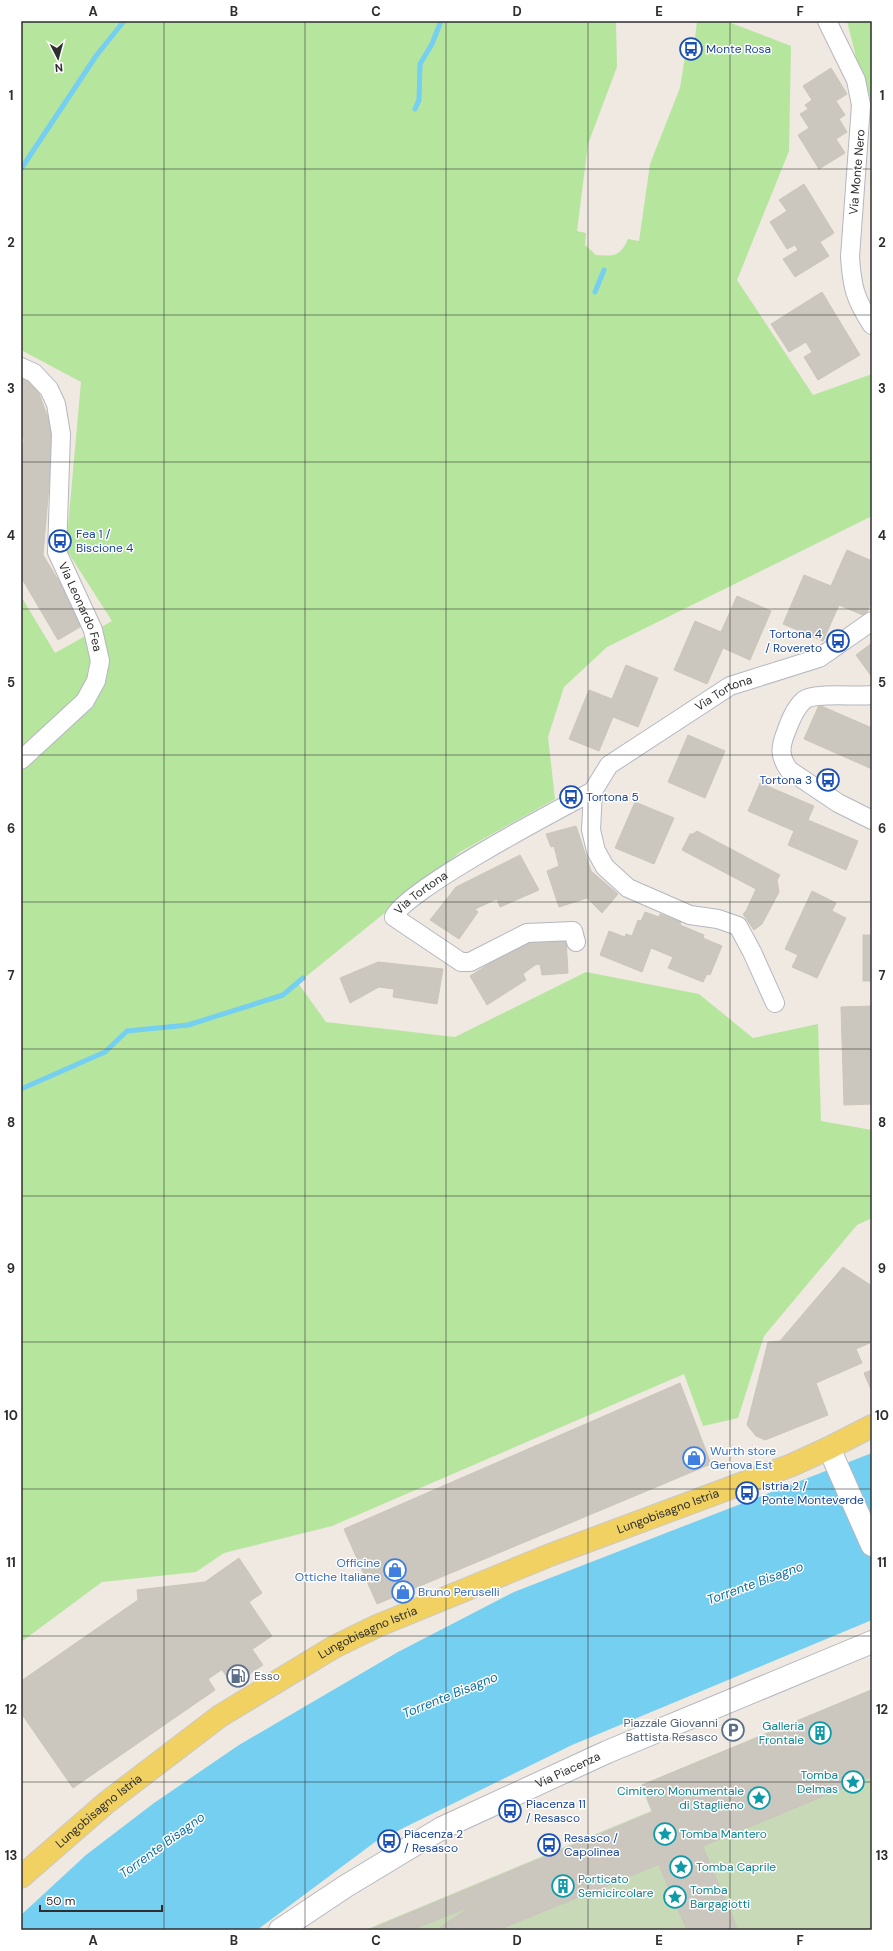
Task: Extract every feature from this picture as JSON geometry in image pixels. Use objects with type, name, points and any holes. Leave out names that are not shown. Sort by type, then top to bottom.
[{"type":"main road","name":"Lungobisagno Istria","points":[[21,1877],[106,1803],[220,1716],[334,1647],[377,1626],[550,1555],[730,1489],[832,1456],[872,1425]]},
{"type":"main road","points":[[730,1489],[802,1448],[872,1425]]},
{"type":"main road","points":[[832,1456],[872,1545]]},
{"type":"main road","name":"Via Piacenza","points":[[284,1929],[346,1886],[442,1828],[607,1752],[872,1642]]},
{"type":"street","name":"Via Monte Nero","points":[[827,21],[856,80],[861,105],[850,257],[851,274],[855,295],[860,306],[872,324]]},
{"type":"street","points":[[860,129],[872,144]]},
{"type":"street","name":"Via Leonardo Fea","points":[[21,366],[34,374],[49,389],[56,404],[61,434],[57,552],[94,630],[100,661],[96,681],[85,701],[21,760]]},
{"type":"street","name":"Via Tortona","points":[[775,1003],[752,952],[738,926],[718,918],[690,915],[628,888],[605,867],[596,851],[591,830],[593,791],[609,765],[730,686],[819,658],[872,621]]},
{"type":"street","points":[[872,695],[815,696],[804,700],[792,715],[780,750],[783,762],[789,770],[838,803],[872,820]]},
{"type":"street","name":"Via Tortona","points":[[576,942],[573,931],[527,933],[470,962],[461,962],[394,917],[401,908],[428,886],[485,851],[593,791]]},
{"type":"green space","points":[[21,21],[616,21],[617,67],[588,144],[577,231],[586,233],[585,245],[596,255],[616,254],[622,249],[628,239],[639,241],[650,164],[680,88],[687,44],[695,38],[697,21],[726,21],[791,46],[789,151],[737,280],[813,395],[872,374],[872,516],[607,647],[564,687],[548,737],[555,799],[460,852],[298,983],[326,1022],[455,1037],[586,972],[699,994],[753,1038],[818,1024],[821,1121],[872,1130],[872,1218],[857,1225],[764,1336],[738,1418],[703,1426],[684,1374],[332,1526],[224,1553],[196,1572],[102,1582],[21,1642],[21,596],[55,653],[112,621],[66,549],[81,382],[21,350]]},
{"type":"green space","points":[[847,21],[872,21],[872,104],[857,61]]},
{"type":"green space","name":"Cimitero Monumentale di Staglieno","points":[[872,1689],[872,1930],[365,1930],[651,1811],[641,1785]]},
{"type":"water","name":"Torrente Bisagno","points":[[872,1453],[872,1620],[572,1745],[375,1842],[257,1930],[21,1930],[21,1915],[86,1855],[154,1803],[239,1745],[398,1652],[514,1592]]},
{"type":"building","points":[[831,68],[847,94],[836,101],[845,115],[839,119],[847,132],[836,139],[845,153],[819,169],[798,135],[809,128],[800,114],[808,109],[805,105],[812,100],[803,86]]},
{"type":"building","points":[[804,184],[834,233],[820,242],[829,256],[795,277],[783,259],[798,250],[795,245],[787,249],[770,222],[787,211],[779,200]]},
{"type":"building","points":[[822,292],[860,355],[818,380],[804,357],[812,352],[806,342],[789,352],[771,324]]},
{"type":"building","points":[[21,374],[26,377],[38,391],[52,428],[53,439],[43,555],[85,624],[58,640],[21,577],[21,470],[24,440],[21,431]]},
{"type":"building","points":[[847,550],[872,561],[872,601],[865,616],[839,605],[823,641],[783,624],[804,575],[831,586]]},
{"type":"building","points":[[737,596],[771,611],[750,660],[723,648],[707,684],[674,670],[695,621],[721,632]]},
{"type":"building","points":[[872,643],[872,677],[856,655]]},
{"type":"building","points":[[626,665],[658,678],[638,727],[613,717],[599,751],[569,739],[589,690],[612,699]]},
{"type":"building","points":[[819,705],[872,728],[872,769],[804,739]]},
{"type":"building","points":[[688,735],[725,751],[705,798],[668,782]]},
{"type":"building","points":[[760,783],[814,806],[808,820],[858,841],[846,870],[788,845],[794,831],[748,811]]},
{"type":"building","points":[[635,802],[674,818],[654,864],[615,848]]},
{"type":"building","points":[[576,826],[591,871],[618,894],[602,913],[587,898],[559,907],[547,871],[559,866],[554,846],[551,847],[546,834]]},
{"type":"building","points":[[697,831],[780,875],[777,880],[779,892],[762,924],[754,930],[743,914],[746,911],[756,889],[682,850],[690,834]]},
{"type":"building","points":[[520,855],[539,890],[500,907],[497,899],[475,909],[478,912],[459,939],[430,920],[456,887]]},
{"type":"building","points":[[812,891],[836,903],[832,911],[846,918],[817,978],[792,967],[798,955],[785,949]]},
{"type":"building","points":[[645,912],[659,917],[660,914],[681,922],[680,925],[704,935],[703,938],[722,946],[710,975],[707,974],[703,982],[668,968],[673,957],[651,948],[642,972],[600,955],[609,931],[625,937],[626,934],[632,936],[638,920],[641,921]]},
{"type":"building","points":[[863,935],[872,935],[872,981],[863,981]]},
{"type":"building","points":[[566,938],[568,973],[542,975],[540,964],[535,965],[523,974],[526,980],[487,1005],[470,976],[526,940]]},
{"type":"building","points":[[378,962],[443,969],[437,1004],[393,997],[394,989],[379,987],[350,1003],[340,978]]},
{"type":"building","points":[[872,1006],[872,1104],[844,1105],[841,1007]]},
{"type":"building","points":[[843,1267],[872,1286],[872,1342],[856,1349],[862,1363],[816,1383],[828,1415],[765,1440],[756,1436],[747,1425],[768,1342],[780,1341]]},
{"type":"building","points":[[872,1370],[872,1392],[864,1373]]},
{"type":"building","points":[[680,1383],[711,1464],[377,1604],[344,1529]]},
{"type":"building","points":[[239,1558],[262,1593],[249,1602],[272,1636],[208,1679],[215,1690],[73,1788],[21,1713],[21,1681],[138,1600],[137,1590],[205,1582]]},
{"type":"building","points":[[252,1649],[263,1665],[233,1685],[222,1670]]},
{"type":"building","name":"Galleria Frontale","points":[[872,1690],[872,1776],[672,1859],[642,1785]]},
{"type":"building","points":[[653,1812],[660,1830],[412,1930],[369,1930]]},
{"type":"building","name":"Porticato Semicircolare","points":[[660,1830],[672,1859],[498,1930],[437,1930],[467,1909]]},
{"type":"building","points":[[703,1847],[738,1930],[687,1930],[666,1882],[659,1864]]},
{"type":"waterway","points":[[21,169],[96,56],[124,21]]},
{"type":"waterway","points":[[415,109],[419,100],[420,64],[432,44],[441,21]]},
{"type":"waterway","points":[[595,292],[604,270]]},
{"type":"waterway","points":[[21,1089],[105,1052],[127,1031],[188,1025],[283,995],[303,978]]},
{"type":"place","name":"Monte Rosa","points":[[691,49]]},
{"type":"place","name":"Fea 1 / Biscione 4","points":[[60,541]]},
{"type":"place","name":"Tortona 4 / Rovereto","points":[[838,641]]},
{"type":"place","name":"Tortona 3","points":[[828,780]]},
{"type":"place","name":"Tortona 5","points":[[571,797]]},
{"type":"place","name":"Wurth store Genova Est","points":[[694,1458]]},
{"type":"place","name":"Istria 2 / Ponte Monteverde","points":[[747,1493]]},
{"type":"place","name":"Officine Ottiche Italiane","points":[[395,1570]]},
{"type":"place","name":"Bruno Peruselli","points":[[403,1592]]},
{"type":"place","name":"Esso","points":[[238,1676]]},
{"type":"place","name":"Piazzale Giovanni Battista Resasco","points":[[733,1730]]},
{"type":"place","name":"Galleria Frontale","points":[[820,1733]]},
{"type":"place","name":"Tomba Delmas","points":[[853,1782]]},
{"type":"place","name":"Cimitero Monumentale di Staglieno","points":[[759,1798]]},
{"type":"place","name":"Piacenza 11 / Resasco","points":[[510,1811]]},
{"type":"place","name":"Tomba Mantero","points":[[665,1834]]},
{"type":"place","name":"Piacenza 2 / Resasco","points":[[389,1841]]},
{"type":"place","name":"Resasco / Capolinea","points":[[549,1845]]},
{"type":"place","name":"Tomba Caprile","points":[[681,1867]]},
{"type":"place","name":"Porticato Semicircolare","points":[[563,1886]]},
{"type":"place","name":"Tomba Bargagiotti","points":[[675,1897]]}]
